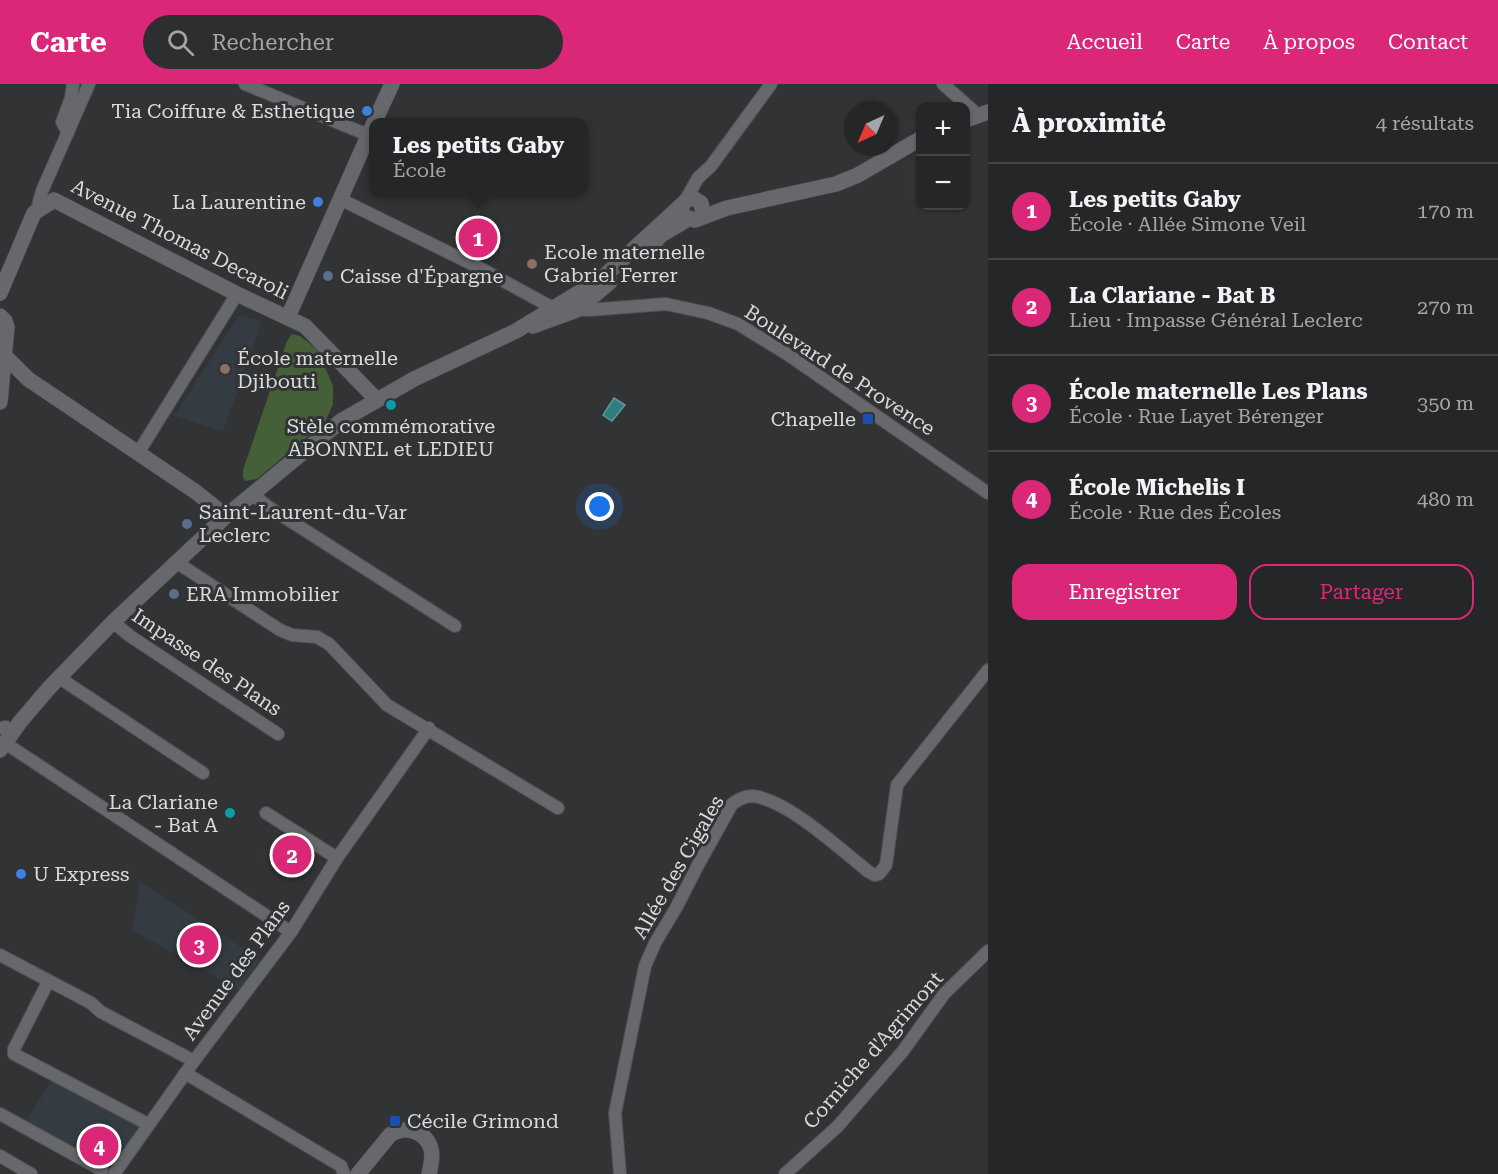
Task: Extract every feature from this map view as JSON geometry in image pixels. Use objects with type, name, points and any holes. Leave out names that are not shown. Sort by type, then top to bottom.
[{"type":"main road","points":[[377,118],[392,84]]},
{"type":"main road","points":[[288,316],[369,135]]},
{"type":"main road","points":[[4,738],[58,677],[176,562],[226,516],[341,421],[414,379],[516,331],[604,277],[693,208],[727,208],[836,184],[858,175],[916,143]]},
{"type":"main road","points":[[0,293],[34,213],[54,200]]},
{"type":"main road","name":"Avenue Thomas Decaroli","points":[[54,200],[237,294],[288,316],[305,326],[377,400]]},
{"type":"main road","points":[[516,331],[577,310],[628,268],[693,208]]},
{"type":"main road","points":[[1,394],[2,322]]},
{"type":"main road","points":[[2,353],[28,378],[196,492],[226,516]]},
{"type":"main road","points":[[1,394],[14,379],[28,378]]},
{"type":"main road","points":[[358,1174],[390,1135],[399,1130],[407,1130],[416,1132],[429,1145],[432,1160],[429,1174]]},
{"type":"street","points":[[68,133],[62,122],[72,98],[73,84]]},
{"type":"street","points":[[37,210],[42,191],[89,84]]},
{"type":"street","points":[[245,84],[369,127]]},
{"type":"street","points":[[693,208],[711,166],[771,84]]},
{"type":"street","points":[[943,84],[977,116]]},
{"type":"street","points":[[49,177],[54,200]]},
{"type":"street","points":[[340,199],[478,267],[553,308]]},
{"type":"street","points":[[577,310],[587,288]]},
{"type":"street","points":[[138,453],[237,294]]},
{"type":"street","name":"Boulevard de Provence","points":[[553,308],[598,310],[666,304],[693,309],[730,321],[787,354],[988,493]]},
{"type":"street","points":[[252,494],[267,506],[455,626]]},
{"type":"street","points":[[176,562],[280,630],[292,635],[317,637],[329,644],[387,705],[429,728],[558,808]]},
{"type":"street","name":"Impasse des Plans","points":[[113,622],[130,636],[278,734]]},
{"type":"street","name":"Allée des Cigales","points":[[620,1174],[615,1113],[655,943],[732,804],[741,798],[751,796],[764,799],[785,809],[806,822],[869,872],[879,874],[886,865],[897,785],[988,670]]},
{"type":"street","points":[[58,677],[203,773]]},
{"type":"street","name":"Avenue des Plans","points":[[108,1172],[291,932],[337,858],[429,728]]},
{"type":"street","points":[[4,738],[291,932]]},
{"type":"street","points":[[266,813],[337,858]]},
{"type":"street","name":"Corniche d'Agrimont","points":[[785,1174],[838,1126],[903,1051],[944,994],[988,951]]},
{"type":"street","points":[[0,955],[194,1061]]},
{"type":"street","points":[[48,982],[14,1049],[14,1054],[144,1122]]},
{"type":"street","points":[[185,1073],[341,1166],[344,1174]]},
{"type":"street","points":[[0,1114],[108,1172]]},
{"type":"street","points":[[0,1156],[31,1174]]},
{"type":"shaded area","name":"École maternelle Djibouti","points":[[239,315],[262,321],[223,432],[174,416]]},
{"type":"shaded area","points":[[140,881],[261,960],[239,990],[132,930]]},
{"type":"shaded area","points":[[53,1079],[142,1124],[111,1169],[26,1121]]},
{"type":"green space","points":[[292,334],[300,336],[317,349],[333,386],[333,404],[326,420],[312,433],[257,479],[245,481],[243,470],[287,341]]},
{"type":"water","points":[[614,398],[625,405],[612,421],[603,415]]},
{"type":"place","name":"Tia Coiffure & Esthetique","points":[[367,111]]},
{"type":"place","name":"La Laurentine","points":[[318,202]]},
{"type":"place","name":"Les petits Gaby","points":[[478,238]]},
{"type":"place","name":"Ecole maternelle Gabriel Ferrer","points":[[532,264]]},
{"type":"place","name":"Caisse d'Épargne","points":[[328,276]]},
{"type":"place","name":"École maternelle Djibouti","points":[[225,369]]},
{"type":"place","name":"Stèle commémorative ABONNEL et LEDIEU","points":[[391,405]]},
{"type":"place","name":"Chapelle","points":[[868,419]]},
{"type":"place","name":"Saint-Laurent-du-Var Leclerc","points":[[187,524]]},
{"type":"place","name":"ERA Immobilier","points":[[174,594]]},
{"type":"place","name":"La Clariane - Bat A","points":[[230,813]]},
{"type":"place","name":"La Clariane - Bat B","points":[[292,855]]},
{"type":"place","name":"U Express","points":[[21,874]]},
{"type":"place","name":"École maternelle Les Plans","points":[[199,945]]},
{"type":"place","name":"Cécile Grimond","points":[[395,1121]]},
{"type":"place","name":"École Michelis I","points":[[99,1146]]}]
